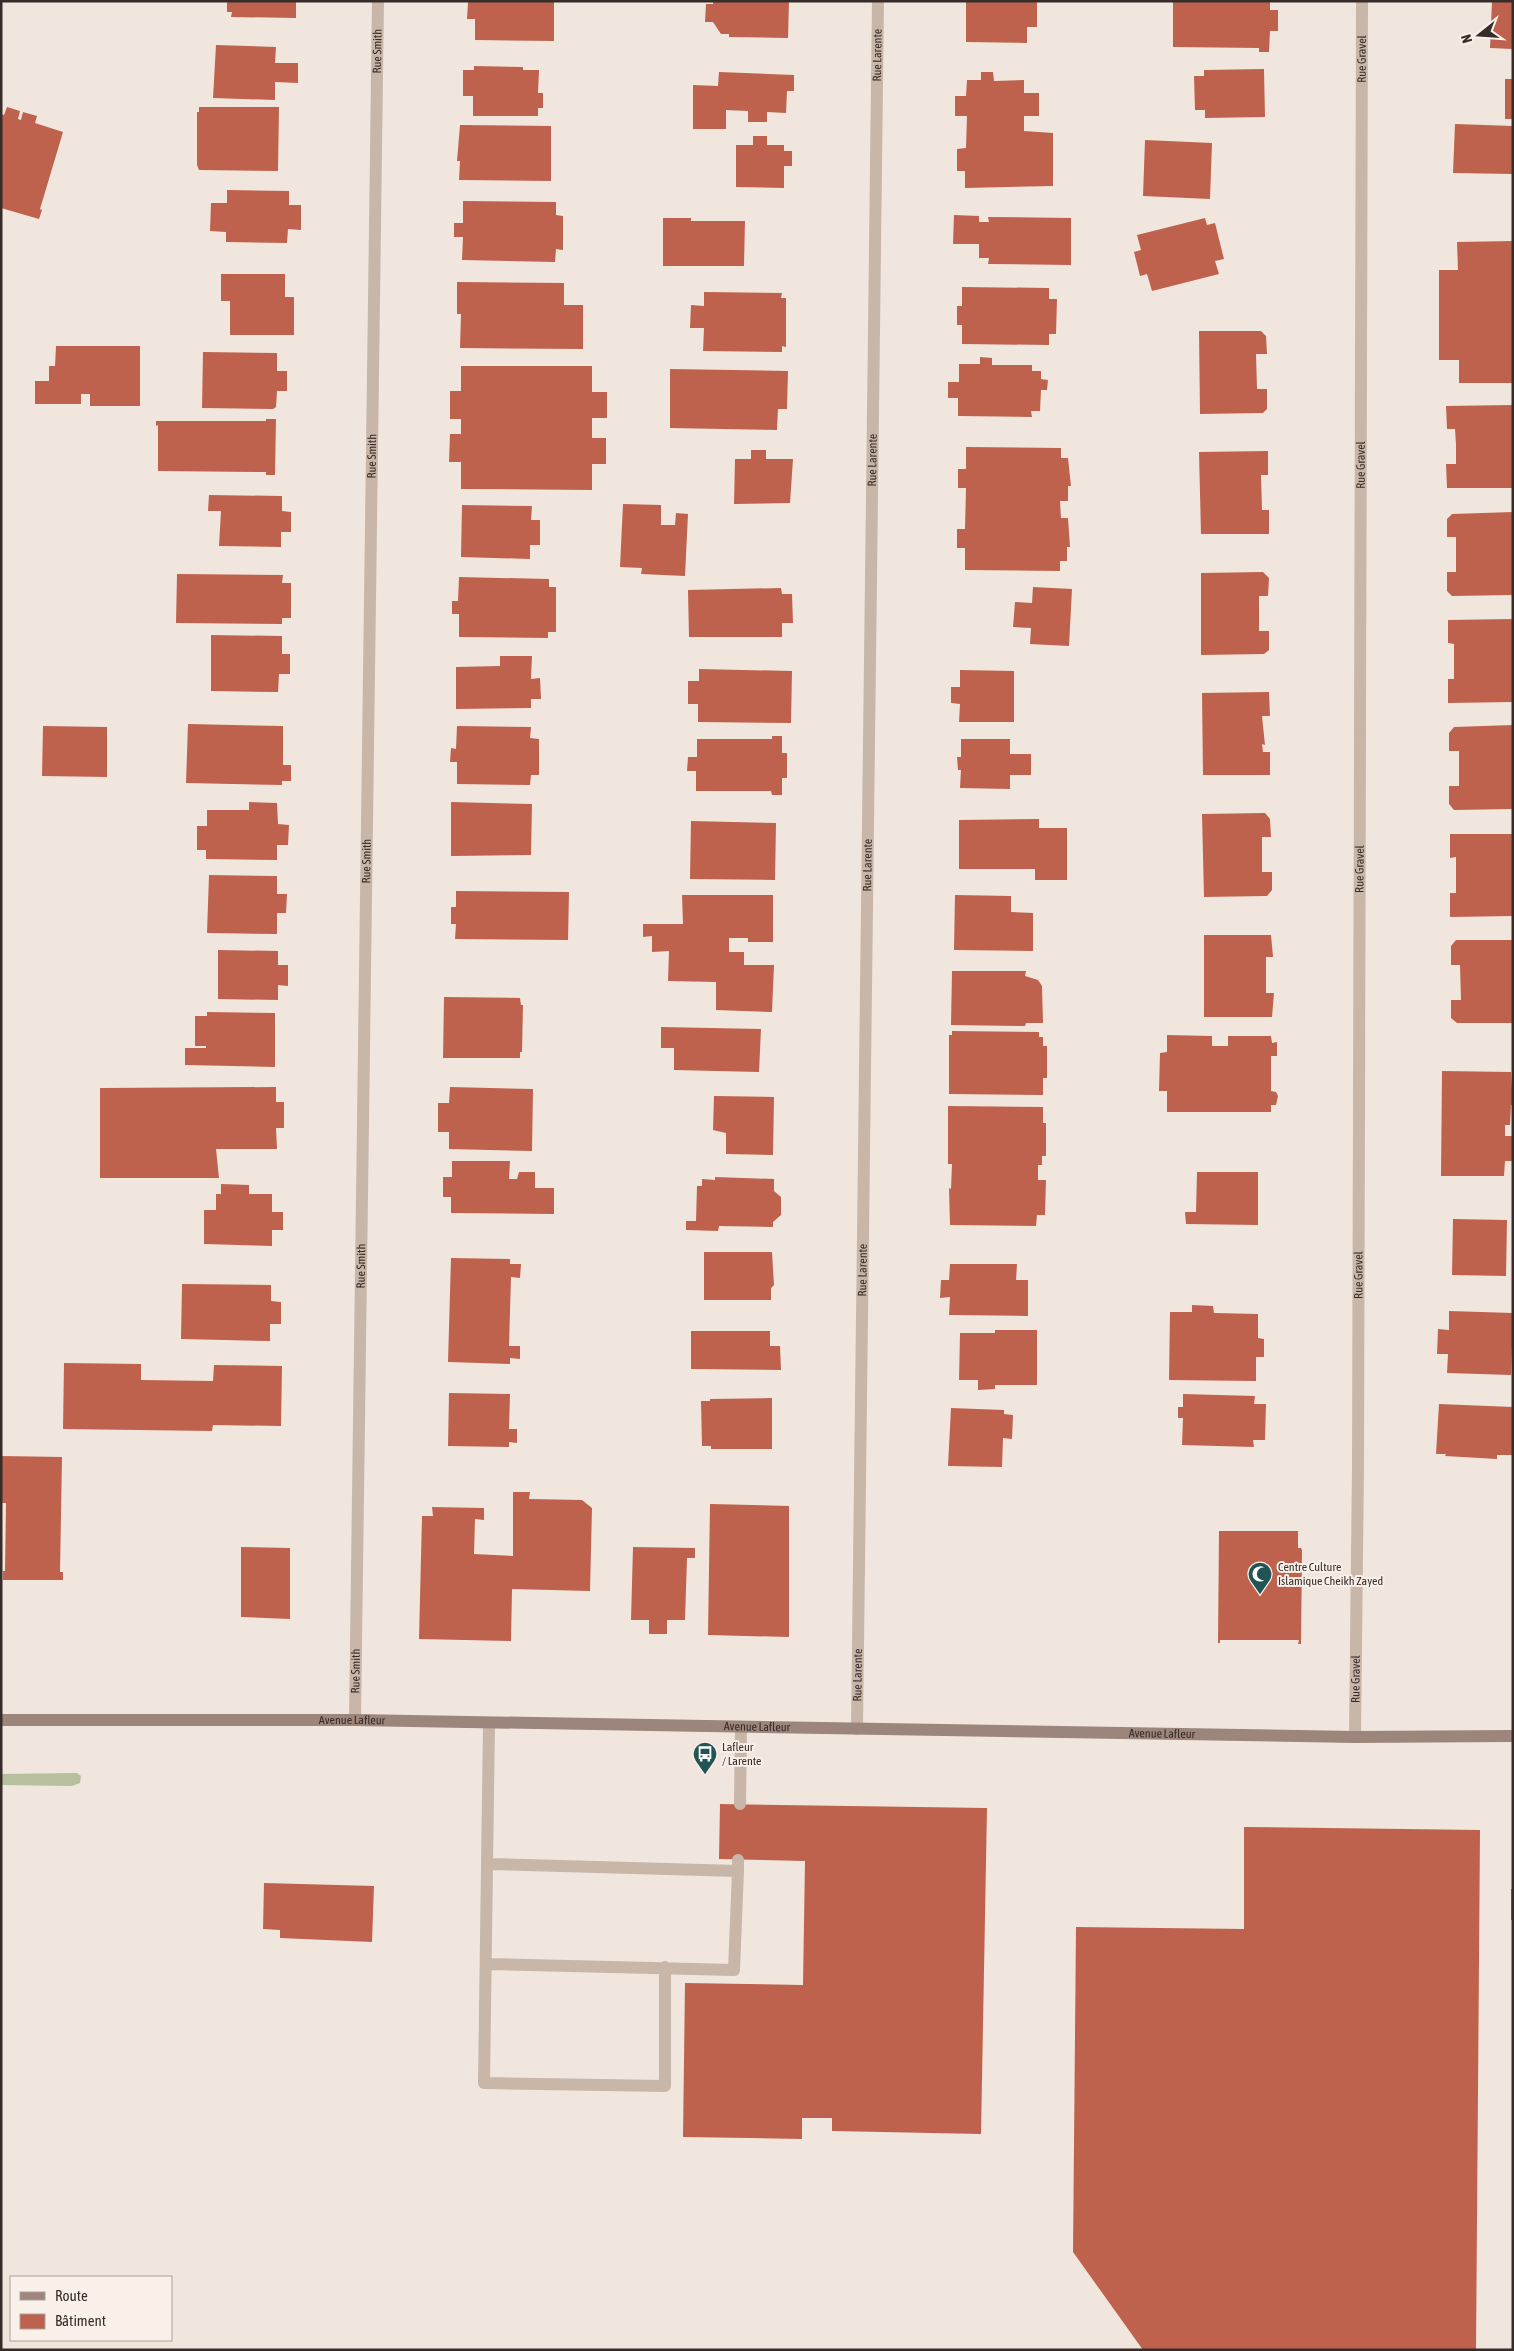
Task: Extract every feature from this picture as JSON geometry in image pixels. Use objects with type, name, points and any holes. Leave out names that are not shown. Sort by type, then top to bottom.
[{"type":"main road","name":"Avenue Lafleur","points":[[1,1720],[355,1720],[1355,1737],[1513,1736]]},
{"type":"street","name":"Rue Smith","points":[[355,1720],[378,1]]},
{"type":"street","name":"Rue Larente","points":[[857,1729],[878,1]]},
{"type":"street","name":"Rue Gravel","points":[[1355,1737],[1358,1457],[1362,1]]},
{"type":"street","points":[[489,1722],[484,2084],[664,2086],[666,1967]]},
{"type":"street","points":[[740,1804],[741,1727]]},
{"type":"street","points":[[486,1964],[734,1970],[738,1865],[488,1864]]},
{"type":"green space","points":[[77,1773],[81,1776],[80,1783],[72,1786],[1,1785],[1,1774]]},
{"type":"building","points":[[227,1],[296,1],[296,18],[231,17],[232,12],[227,12]]},
{"type":"building","points":[[554,1],[554,41],[475,40],[475,19],[467,19],[468,2]]},
{"type":"building","points":[[713,1],[789,1],[788,38],[729,37],[729,34],[721,34],[713,22],[705,22],[706,4],[713,4]]},
{"type":"building","points":[[966,1],[1037,1],[1037,27],[1027,27],[1027,43],[966,42]]},
{"type":"building","points":[[1173,1],[1270,1],[1270,10],[1278,10],[1278,31],[1270,31],[1269,52],[1259,52],[1259,48],[1173,47]]},
{"type":"building","points":[[1492,1],[1513,1],[1513,49],[1490,48]]},
{"type":"building","points":[[216,45],[276,47],[275,63],[298,63],[298,83],[275,82],[275,100],[213,98]]},
{"type":"building","points":[[474,66],[523,67],[523,70],[539,70],[538,93],[543,93],[543,108],[538,108],[538,116],[473,116],[473,96],[463,96],[463,70],[474,70]]},
{"type":"building","points":[[1264,69],[1265,117],[1205,118],[1205,110],[1195,110],[1194,76],[1204,76],[1204,70]]},
{"type":"building","points":[[719,72],[794,75],[794,91],[787,91],[786,113],[767,112],[767,122],[748,122],[748,111],[726,110],[726,129],[693,129],[693,85],[718,86]]},
{"type":"building","points":[[981,72],[993,72],[994,81],[1024,80],[1024,93],[1039,93],[1039,116],[1024,116],[1024,131],[1053,133],[1053,186],[965,188],[965,171],[957,171],[957,149],[966,148],[967,116],[955,116],[955,96],[966,96],[967,80],[981,80]]},
{"type":"building","points":[[1505,79],[1513,79],[1513,119],[1505,119]]},
{"type":"building","points":[[7,107],[20,111],[18,119],[21,120],[23,112],[37,116],[35,123],[63,132],[40,209],[42,210],[39,219],[1,208],[1,114],[4,115]]},
{"type":"building","points":[[199,107],[279,107],[278,171],[199,170],[197,165],[197,112],[199,112]]},
{"type":"building","points":[[1455,124],[1513,126],[1513,174],[1453,173]]},
{"type":"building","points":[[460,125],[551,126],[551,181],[459,180],[460,161],[457,161]]},
{"type":"building","points":[[753,136],[767,136],[767,145],[784,145],[784,151],[792,151],[792,166],[784,166],[784,188],[736,187],[736,145],[753,145]]},
{"type":"building","points":[[1145,140],[1212,143],[1210,199],[1143,196]]},
{"type":"building","points":[[227,190],[289,191],[289,205],[301,205],[301,230],[288,229],[287,243],[226,242],[226,232],[210,231],[211,203],[227,203]]},
{"type":"building","points":[[463,201],[556,202],[556,215],[563,216],[563,250],[556,249],[555,262],[462,260],[463,237],[454,237],[454,223],[463,223]]},
{"type":"building","points":[[954,215],[979,216],[979,222],[989,222],[988,217],[1071,218],[1071,265],[988,264],[989,258],[979,258],[979,244],[953,244]]},
{"type":"building","points":[[663,218],[691,218],[691,221],[745,221],[744,266],[663,266]]},
{"type":"building","points":[[1205,218],[1207,225],[1215,223],[1224,259],[1215,261],[1219,274],[1152,291],[1147,274],[1140,276],[1134,252],[1141,250],[1137,235]]},
{"type":"building","points":[[1513,241],[1513,383],[1459,383],[1459,360],[1439,360],[1439,270],[1458,270],[1457,242]]},
{"type":"building","points":[[221,274],[285,274],[285,297],[294,297],[294,335],[230,335],[230,301],[221,301]]},
{"type":"building","points":[[457,282],[564,283],[564,305],[583,305],[583,349],[460,348],[461,314],[457,314]]},
{"type":"building","points":[[962,287],[1049,288],[1049,299],[1057,299],[1056,334],[1049,334],[1049,345],[962,344],[962,325],[957,325],[957,306],[962,306]]},
{"type":"building","points":[[704,292],[782,293],[781,298],[786,298],[786,347],[782,346],[782,352],[703,351],[704,328],[690,328],[691,305],[704,306]]},
{"type":"building","points":[[1199,331],[1261,331],[1266,336],[1267,354],[1256,354],[1257,389],[1267,389],[1267,409],[1263,413],[1200,414]]},
{"type":"building","points":[[56,346],[140,346],[140,406],[90,406],[90,394],[81,394],[81,404],[35,404],[35,381],[49,381],[49,366],[55,366]]},
{"type":"building","points":[[203,352],[277,353],[277,371],[287,371],[287,391],[277,391],[276,407],[273,409],[202,408]]},
{"type":"building","points":[[980,357],[992,358],[992,365],[1032,365],[1032,371],[1041,371],[1041,379],[1048,380],[1047,390],[1041,390],[1040,411],[1031,411],[1032,417],[958,416],[958,398],[948,398],[948,382],[959,382],[959,364],[980,364]]},
{"type":"building","points":[[461,366],[592,366],[592,392],[607,392],[607,418],[592,418],[592,438],[606,438],[606,464],[592,464],[592,490],[461,489],[461,462],[449,462],[450,434],[461,434],[461,419],[450,419],[450,391],[461,391]]},
{"type":"building","points":[[670,369],[788,371],[787,409],[778,409],[777,430],[670,428]]},
{"type":"building","points":[[1513,405],[1513,488],[1447,488],[1446,464],[1456,464],[1456,445],[1455,429],[1447,429],[1446,406]]},
{"type":"building","points":[[266,419],[276,419],[275,475],[266,475],[266,472],[158,471],[158,425],[156,426],[156,421],[266,421]]},
{"type":"building","points":[[966,447],[1061,448],[1061,458],[1068,458],[1071,486],[1068,486],[1068,501],[1060,501],[1061,518],[1068,518],[1070,547],[1067,547],[1067,561],[1060,561],[1060,571],[965,570],[965,548],[957,548],[957,529],[965,529],[966,488],[958,488],[958,469],[966,469]]},
{"type":"building","points":[[751,450],[766,450],[766,459],[793,459],[790,503],[734,504],[735,459],[751,459]]},
{"type":"building","points":[[1268,451],[1268,475],[1261,475],[1262,510],[1269,510],[1269,534],[1201,534],[1199,452]]},
{"type":"building","points":[[209,495],[282,496],[282,511],[291,512],[291,532],[281,532],[281,547],[219,546],[221,511],[208,511]]},
{"type":"building","points":[[623,504],[661,505],[661,525],[675,525],[676,513],[688,514],[685,576],[641,574],[642,568],[620,567]]},
{"type":"building","points":[[462,505],[532,506],[531,520],[540,520],[540,545],[530,545],[530,559],[461,557]]},
{"type":"building","points":[[1513,512],[1513,595],[1452,596],[1447,591],[1447,572],[1456,572],[1456,537],[1447,537],[1447,519],[1452,514]]},
{"type":"building","points":[[1263,572],[1269,578],[1268,596],[1259,596],[1259,631],[1269,631],[1269,650],[1264,654],[1201,655],[1201,573]]},
{"type":"building","points":[[177,574],[283,575],[282,583],[291,583],[291,618],[282,618],[282,624],[176,623]]},
{"type":"building","points":[[459,577],[549,579],[549,587],[556,587],[556,632],[548,632],[548,638],[459,637],[459,614],[452,614],[452,601],[458,601]]},
{"type":"building","points":[[1033,587],[1072,589],[1069,646],[1030,644],[1031,628],[1013,627],[1015,602],[1032,603]]},
{"type":"building","points":[[781,588],[782,594],[792,594],[793,623],[782,623],[782,637],[689,637],[688,590]]},
{"type":"building","points":[[1513,619],[1513,702],[1448,703],[1448,679],[1454,679],[1454,644],[1448,643],[1448,620]]},
{"type":"building","points":[[211,635],[282,636],[282,654],[290,654],[290,674],[279,674],[278,692],[211,691]]},
{"type":"building","points":[[500,656],[532,656],[531,679],[540,678],[541,699],[531,699],[531,708],[456,709],[456,667],[500,666]]},
{"type":"building","points":[[699,669],[792,671],[791,723],[698,722],[698,704],[688,704],[688,681],[699,681]]},
{"type":"building","points":[[960,670],[1014,671],[1014,722],[959,722],[960,704],[951,703],[951,687],[960,687]]},
{"type":"building","points":[[1269,692],[1270,716],[1262,716],[1265,745],[1262,744],[1263,752],[1270,752],[1270,775],[1203,775],[1202,693]]},
{"type":"building","points":[[188,724],[283,726],[283,765],[291,765],[291,781],[282,781],[282,785],[186,783]]},
{"type":"building","points":[[1513,725],[1513,809],[1454,810],[1449,804],[1449,786],[1459,786],[1459,751],[1449,751],[1449,733],[1454,727]]},
{"type":"building","points":[[43,726],[107,727],[107,777],[42,776]]},
{"type":"building","points":[[457,726],[531,727],[530,738],[539,739],[539,775],[531,775],[530,785],[457,784],[457,762],[450,762],[451,748],[456,749]]},
{"type":"building","points":[[772,736],[782,736],[782,753],[787,753],[787,778],[782,778],[782,795],[772,795],[771,791],[696,791],[696,771],[687,771],[688,757],[697,757],[697,739],[772,739]]},
{"type":"building","points":[[961,739],[1010,739],[1010,754],[1031,754],[1031,775],[1010,775],[1010,789],[960,788],[961,770],[958,770],[957,757],[961,757]]},
{"type":"building","points":[[249,802],[277,803],[278,824],[289,825],[288,845],[277,845],[277,860],[206,859],[206,850],[197,850],[197,826],[207,826],[207,810],[249,810]]},
{"type":"building","points":[[451,802],[532,804],[531,855],[451,856]]},
{"type":"building","points":[[1265,813],[1270,819],[1271,837],[1262,837],[1262,872],[1272,872],[1272,890],[1267,896],[1204,897],[1202,814]]},
{"type":"building","points":[[1039,819],[1039,828],[1067,828],[1067,880],[1035,880],[1035,869],[959,869],[959,820]]},
{"type":"building","points":[[691,821],[776,823],[775,880],[690,879]]},
{"type":"building","points":[[1450,834],[1513,834],[1513,916],[1450,917],[1450,893],[1456,893],[1456,857],[1450,858]]},
{"type":"building","points":[[209,875],[277,876],[277,894],[287,894],[286,913],[277,913],[277,934],[207,933]]},
{"type":"building","points":[[456,891],[569,892],[568,940],[455,939],[456,924],[451,924],[451,907],[456,907]]},
{"type":"building","points":[[682,895],[773,895],[773,942],[748,942],[748,938],[729,938],[729,952],[744,952],[744,965],[774,965],[772,1012],[716,1010],[716,982],[668,981],[669,951],[652,952],[652,936],[643,937],[643,924],[683,924]]},
{"type":"building","points":[[955,895],[1011,896],[1011,912],[1033,913],[1033,951],[954,950]]},
{"type":"building","points":[[1204,935],[1271,935],[1273,957],[1266,957],[1266,993],[1274,993],[1272,1017],[1204,1017]]},
{"type":"building","points":[[1456,940],[1513,940],[1513,1023],[1457,1023],[1451,1018],[1451,1000],[1461,1000],[1460,965],[1451,965],[1451,946]]},
{"type":"building","points":[[218,950],[278,951],[278,965],[288,965],[288,986],[278,985],[278,1000],[218,999]]},
{"type":"building","points":[[952,971],[1026,971],[1025,976],[1038,980],[1042,986],[1043,1023],[1026,1023],[1025,1026],[951,1025]]},
{"type":"building","points":[[444,997],[520,998],[521,1005],[523,1005],[522,1052],[520,1052],[520,1058],[443,1058]]},
{"type":"building","points":[[207,1012],[275,1013],[275,1067],[185,1065],[185,1048],[206,1048],[206,1046],[195,1046],[195,1016],[207,1016]]},
{"type":"building","points":[[661,1027],[761,1029],[759,1072],[674,1070],[674,1048],[661,1048]]},
{"type":"building","points":[[952,1031],[1039,1032],[1039,1037],[1043,1037],[1043,1046],[1047,1046],[1047,1078],[1043,1078],[1043,1095],[949,1094],[949,1035],[952,1035]]},
{"type":"building","points":[[1167,1035],[1212,1036],[1212,1046],[1228,1046],[1228,1036],[1271,1036],[1272,1043],[1277,1042],[1277,1056],[1271,1056],[1271,1091],[1276,1092],[1278,1096],[1276,1105],[1271,1105],[1271,1112],[1167,1112],[1167,1091],[1159,1091],[1160,1053],[1167,1052]]},
{"type":"building","points":[[1442,1071],[1511,1072],[1513,1105],[1511,1105],[1510,1125],[1505,1125],[1505,1136],[1513,1136],[1513,1161],[1505,1161],[1504,1176],[1441,1176]]},
{"type":"building","points":[[276,1087],[276,1102],[284,1102],[284,1128],[276,1128],[277,1149],[216,1149],[219,1178],[100,1178],[100,1088]]},
{"type":"building","points":[[450,1087],[533,1089],[532,1151],[449,1149],[449,1132],[438,1132],[438,1103],[449,1103]]},
{"type":"building","points":[[714,1096],[774,1097],[773,1155],[726,1154],[726,1133],[713,1130]]},
{"type":"building","points":[[948,1106],[1043,1107],[1043,1123],[1046,1123],[1046,1156],[1042,1156],[1042,1165],[1038,1165],[1038,1180],[1046,1180],[1045,1215],[1037,1215],[1036,1226],[950,1225],[949,1188],[951,1189],[952,1164],[948,1164]]},
{"type":"building","points":[[452,1161],[510,1161],[509,1179],[517,1179],[519,1172],[535,1172],[535,1188],[554,1188],[554,1214],[451,1213],[451,1197],[443,1197],[443,1177],[452,1177]]},
{"type":"building","points":[[1197,1172],[1258,1172],[1258,1225],[1186,1224],[1185,1212],[1196,1212]]},
{"type":"building","points":[[715,1177],[774,1179],[774,1191],[781,1197],[781,1215],[773,1222],[773,1227],[719,1226],[718,1231],[686,1230],[686,1221],[696,1221],[697,1186],[702,1186],[702,1179],[715,1180]]},
{"type":"building","points":[[221,1184],[249,1185],[249,1194],[272,1194],[272,1212],[283,1212],[283,1230],[272,1230],[272,1246],[204,1244],[204,1210],[216,1210],[216,1194],[221,1194]]},
{"type":"building","points":[[1453,1219],[1507,1220],[1506,1276],[1452,1275]]},
{"type":"building","points":[[704,1252],[772,1252],[774,1285],[771,1288],[771,1300],[704,1300]]},
{"type":"building","points":[[451,1258],[510,1259],[510,1264],[521,1264],[520,1278],[511,1277],[509,1346],[520,1346],[520,1359],[510,1358],[510,1364],[448,1362]]},
{"type":"building","points":[[950,1264],[1017,1264],[1016,1280],[1028,1280],[1028,1316],[949,1315],[950,1297],[940,1298],[941,1280],[949,1280]]},
{"type":"building","points":[[182,1284],[271,1285],[271,1301],[281,1302],[281,1324],[270,1324],[270,1341],[181,1339]]},
{"type":"building","points":[[1192,1305],[1213,1306],[1214,1313],[1258,1314],[1258,1338],[1264,1339],[1264,1357],[1256,1357],[1256,1381],[1169,1380],[1170,1312],[1192,1312]]},
{"type":"building","points":[[1449,1311],[1513,1313],[1511,1375],[1447,1373],[1448,1354],[1437,1354],[1438,1329],[1449,1330]]},
{"type":"building","points":[[995,1330],[1037,1330],[1037,1385],[995,1385],[995,1389],[978,1390],[978,1380],[959,1380],[960,1333],[995,1333]]},
{"type":"building","points":[[691,1331],[770,1331],[770,1346],[780,1346],[781,1370],[691,1369]]},
{"type":"building","points":[[64,1363],[141,1364],[141,1380],[213,1381],[214,1365],[282,1366],[281,1426],[213,1425],[212,1431],[63,1429]]},
{"type":"building","points":[[449,1393],[510,1394],[509,1429],[517,1429],[517,1443],[509,1442],[509,1447],[448,1446]]},
{"type":"building","points":[[1183,1394],[1255,1396],[1254,1404],[1266,1404],[1265,1440],[1253,1440],[1254,1447],[1182,1445],[1183,1418],[1178,1418],[1178,1407],[1183,1407]]},
{"type":"building","points":[[772,1398],[772,1449],[711,1449],[711,1446],[702,1446],[701,1401],[710,1401],[710,1399]]},
{"type":"building","points":[[1439,1404],[1513,1407],[1513,1455],[1497,1455],[1497,1459],[1436,1454]]},
{"type":"building","points":[[951,1408],[1004,1410],[1004,1414],[1013,1415],[1012,1439],[1003,1438],[1002,1467],[948,1466]]},
{"type":"building","points":[[1,1456],[62,1457],[60,1572],[63,1572],[63,1580],[3,1580],[3,1571],[5,1571],[6,1503],[1,1503]]},
{"type":"building","points":[[513,1492],[530,1492],[529,1499],[582,1500],[592,1508],[590,1591],[512,1589],[511,1641],[419,1639],[422,1516],[433,1516],[432,1507],[484,1508],[484,1520],[475,1519],[474,1554],[513,1556]]},
{"type":"building","points":[[710,1504],[789,1506],[789,1637],[708,1635]]},
{"type":"building","name":"Centre Culture Islamique Cheikh Zayed","points":[[1219,1531],[1298,1531],[1298,1548],[1302,1550],[1301,1644],[1298,1644],[1299,1640],[1220,1640],[1220,1643],[1218,1643]]},
{"type":"building","points":[[241,1547],[290,1548],[290,1619],[241,1617]]},
{"type":"building","points":[[633,1547],[695,1548],[695,1558],[687,1558],[685,1620],[667,1620],[667,1634],[649,1634],[649,1620],[631,1620]]},
{"type":"building","points":[[720,1804],[987,1808],[981,2134],[832,2131],[832,2118],[802,2118],[802,2139],[683,2137],[685,1983],[803,1985],[805,1861],[719,1859]]},
{"type":"building","points":[[1244,1827],[1480,1830],[1476,2350],[1143,2350],[1073,2252],[1076,1927],[1244,1929]]},
{"type":"building","points":[[264,1883],[374,1886],[372,1942],[280,1938],[280,1930],[263,1929]]},
{"type":"building","points":[[1511,1889],[1513,1889],[1513,1920],[1511,1920]]},
{"type":"place","name":"Centre Culture Islamique Cheikh Zayed","points":[[1260,1595]]},
{"type":"place","name":"Lafleur / Larente","points":[[705,1775]]}]
